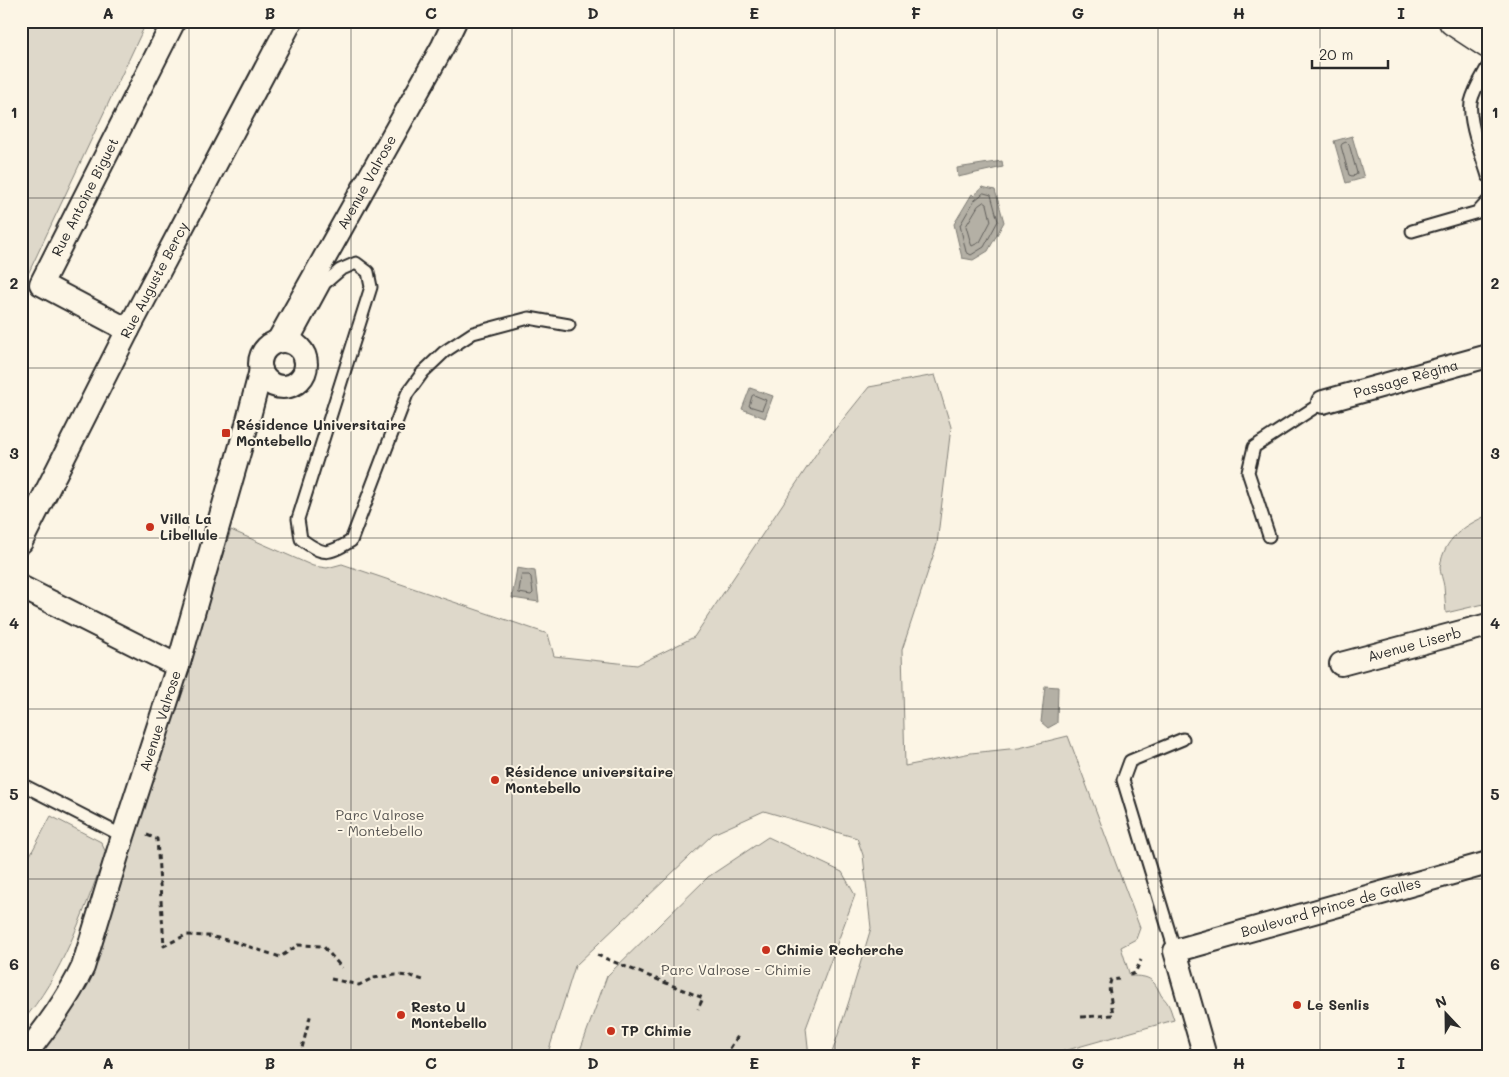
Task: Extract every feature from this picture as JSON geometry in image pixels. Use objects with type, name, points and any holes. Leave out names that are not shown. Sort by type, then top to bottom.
[{"type":"street","name":"Rue Antoine Biguet","points":[[128,330],[40,284],[174,21]]},
{"type":"street","name":"Rue Auguste Bercy","points":[[21,542],[128,330],[291,21]]},
{"type":"street","points":[[444,46],[448,21]]},
{"type":"street","name":"Avenue Valrose","points":[[24,1052],[62,1006],[83,967],[178,666],[246,428],[261,370],[262,355],[271,344],[286,342],[444,46],[455,21]]},
{"type":"street","points":[[1452,21],[1488,44]]},
{"type":"street","points":[[261,370],[265,378],[278,386],[294,384],[300,380],[306,366],[304,352],[299,347],[286,342]]},
{"type":"street","name":"Passage Régina","points":[[1324,402],[1488,356]]},
{"type":"street","points":[[21,587],[178,666]]},
{"type":"street","name":"Avenue Liserb","points":[[1340,664],[1488,625]]},
{"type":"street","name":"Boulevard Prince de Galles","points":[[1174,950],[1488,863]]},
{"type":"street","points":[[1174,950],[1205,1056]]},
{"type":"lane","points":[[1488,66],[1471,102],[1471,118],[1488,176]]},
{"type":"lane","points":[[1412,231],[1478,212],[1488,201]]},
{"type":"lane","points":[[286,342],[325,283],[340,270],[356,263],[368,272],[371,287],[298,520],[302,539],[318,551],[334,551],[351,541],[406,394],[423,372],[444,352],[473,333],[529,318],[569,325]]},
{"type":"lane","points":[[1269,536],[1248,472],[1254,447],[1324,402]]},
{"type":"lane","points":[[1174,950],[1123,780],[1130,761],[1183,738]]},
{"type":"lane","points":[[23,786],[123,836]]},
{"type":"path","points":[[145,835],[157,839],[164,946],[186,935],[208,936],[232,941],[280,957],[298,945],[323,946],[342,968]]},
{"type":"path","points":[[597,955],[702,998],[698,1009]]},
{"type":"path","points":[[1130,975],[1135,974],[1141,960]]},
{"type":"path","points":[[331,978],[359,985],[373,978],[396,975],[411,976],[426,981]]},
{"type":"path","points":[[1082,1017],[1113,1015],[1109,987],[1111,980],[1119,979]]},
{"type":"path","points":[[300,1056],[310,1013]]},
{"type":"path","points":[[725,1056],[738,1036]]},
{"type":"path","points":[[788,1056],[795,1056]]},
{"type":"green space","points":[[21,21],[147,21],[21,289]]},
{"type":"green space","name":"Parc Valrose - Montebello","points":[[935,375],[951,427],[937,544],[902,650],[905,766],[971,753],[1019,748],[1068,736],[1140,928],[1136,939],[1121,947],[1130,976],[1150,979],[1153,982],[1168,1004],[1174,1020],[1046,1056],[831,1056],[871,928],[863,855],[857,838],[764,811],[713,834],[575,966],[547,1056],[34,1056],[85,978],[231,530],[313,566],[327,568],[342,564],[548,634],[554,656],[637,665],[694,637],[820,448],[869,387]]},
{"type":"green space","points":[[1488,515],[1488,603],[1446,613],[1444,586],[1440,572],[1442,557],[1456,534]]},
{"type":"green space","points":[[51,816],[101,842],[106,853],[71,942],[60,964],[36,1004],[21,1023],[21,872]]},
{"type":"green space","name":"Parc Valrose - Chimie","points":[[768,837],[842,872],[855,895],[806,1028],[809,1056],[578,1056],[607,976],[708,877]]},
{"type":"water","points":[[1352,136],[1364,178],[1346,183],[1334,141]]},
{"type":"water","points":[[1002,161],[1003,167],[958,177],[957,168]]},
{"type":"water","points":[[982,187],[995,190],[1004,222],[988,251],[973,260],[962,258],[954,224],[972,194],[974,196]]},
{"type":"water","points":[[750,388],[773,396],[765,418],[742,409]]},
{"type":"water","points":[[517,568],[535,571],[539,602],[512,598]]},
{"type":"water","points":[[1045,686],[1058,687],[1057,723],[1048,728],[1041,722]]},
{"type":"place","name":"Résidence Universitaire Montebello","points":[[226,433]]},
{"type":"place","name":"Villa La Libellule","points":[[150,527]]},
{"type":"place","name":"Résidence universitaire Montebello","points":[[495,780]]},
{"type":"place","name":"Chimie Recherche","points":[[766,950]]},
{"type":"place","name":"Le Senlis","points":[[1297,1005]]},
{"type":"place","name":"Resto U Montebello","points":[[401,1015]]},
{"type":"place","name":"TP Chimie","points":[[611,1031]]}]
